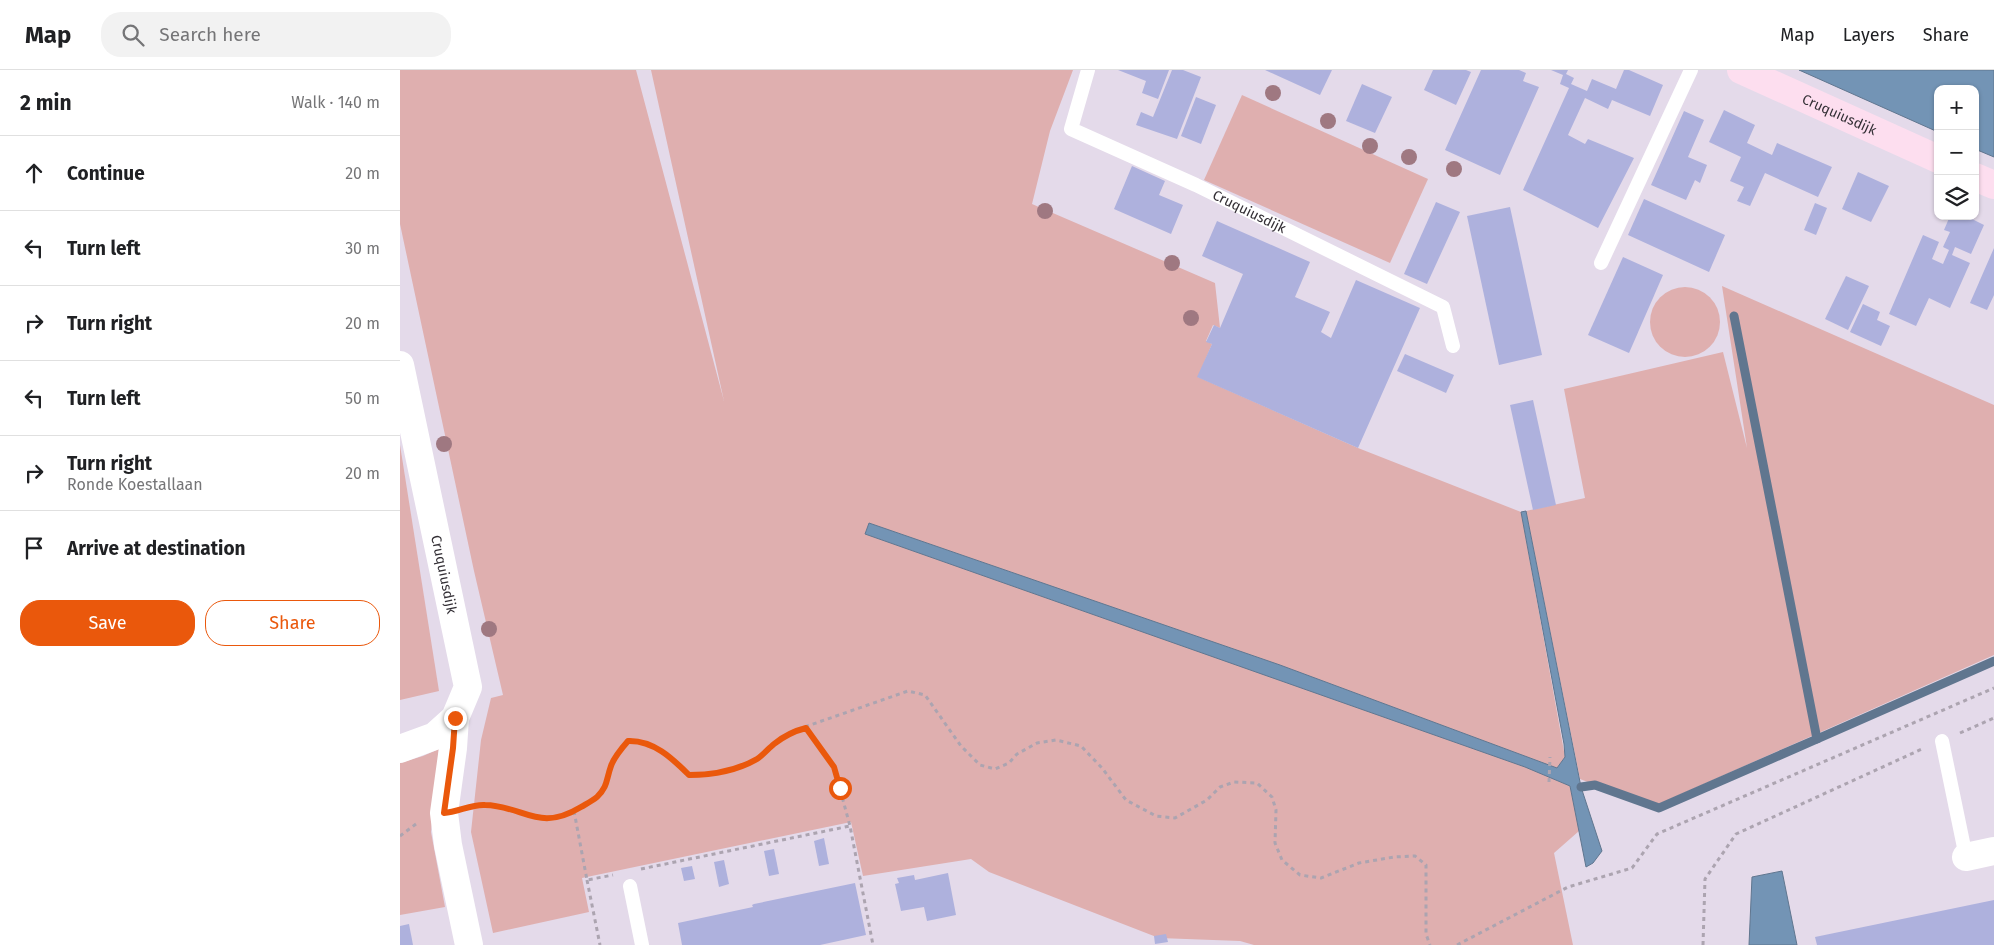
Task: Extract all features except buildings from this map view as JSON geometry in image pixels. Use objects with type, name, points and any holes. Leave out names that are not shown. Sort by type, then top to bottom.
[{"type":"street","name":"Cruquiusdijk","points":[[1741,70],[1934,158]]},
{"type":"street","points":[[1979,178],[1994,185]]},
{"type":"street","name":"Cruquiusdijk","points":[[400,365],[468,687],[455,718],[435,736],[400,749]]},
{"type":"street","points":[[455,718],[444,813],[448,845],[468,945]]},
{"type":"street","points":[[1966,856],[1994,851]]},
{"type":"lane","name":"Cruquiusdijk","points":[[1088,70],[1072,129],[1196,185],[1443,308],[1453,346]]},
{"type":"lane","points":[[1601,263],[1691,70]]},
{"type":"lane","points":[[1942,741],[1966,856]]},
{"type":"lane","points":[[630,886],[642,945]]},
{"type":"path","points":[[1457,945],[1568,887],[1632,868],[1657,834],[1994,688]]},
{"type":"path","points":[[400,836],[423,819],[483,804],[500,806],[546,820],[574,811],[596,798],[606,786],[611,766],[618,752],[628,741],[638,741],[656,747],[675,761],[689,775],[721,774],[757,759],[776,742],[793,732],[908,691],[925,695],[961,746],[980,765],[995,768],[1008,763],[1017,754],[1037,743],[1056,740],[1081,746],[1102,768],[1126,800],[1156,816],[1175,818],[1207,800],[1220,787],[1234,782],[1257,783],[1272,797],[1276,810],[1275,843],[1282,860],[1300,875],[1321,878],[1359,863],[1394,857],[1415,856],[1426,865],[1426,934],[1430,945]]},
{"type":"path","points":[[1703,945],[1705,879],[1736,834],[1994,718]]},
{"type":"path","points":[[806,728],[834,767],[850,826],[873,945]]},
{"type":"path","points":[[1549,782],[1550,757]]},
{"type":"path","points":[[574,811],[600,945]]},
{"type":"path","points":[[637,870],[850,826]]},
{"type":"path","points":[[587,880],[619,874]]},
{"type":"shaded area","points":[[400,70],[636,70],[724,401],[651,70],[1073,70],[1050,131],[1032,204],[1215,283],[1220,328],[1213,325],[1206,341],[1212,344],[1198,377],[1358,448],[1521,512],[1565,757],[1557,768],[1280,665],[869,523],[865,534],[1525,767],[1570,786],[1579,831],[1554,853],[1573,945],[1254,945],[1240,941],[1159,938],[989,872],[971,859],[863,876],[851,822],[582,878],[589,912],[493,933],[471,832],[481,740],[491,698],[503,695],[474,571],[400,224]]},
{"type":"shaded area","points":[[1242,95],[1428,179],[1390,263],[1204,180]]},
{"type":"shaded area","points":[[1722,286],[1994,405],[1994,655],[1652,807],[1580,779],[1526,511],[1585,498],[1564,389],[1723,352],[1747,448]]},
{"type":"shaded area","points":[[1692,287],[1705,293],[1714,302],[1718,308],[1720,322],[1718,336],[1710,347],[1699,355],[1678,357],[1671,355],[1660,347],[1652,336],[1650,315],[1652,308],[1660,297],[1671,289]]},
{"type":"shaded area","points":[[400,445],[439,691],[400,700]]},
{"type":"shaded area","points":[[439,749],[431,832],[445,907],[400,915],[400,763]]},
{"type":"water","points":[[1799,70],[1994,70],[1994,157],[1979,151],[1979,85],[1934,85],[1934,130]]},
{"type":"water","points":[[1526,511],[1581,787],[1602,851],[1593,863],[1586,867],[1570,786],[1525,767],[865,534],[869,523],[1280,665],[1557,768],[1565,757],[1564,744],[1521,512]]},
{"type":"water","points":[[1782,871],[1797,945],[1749,945],[1752,877]]},
{"type":"waterway","points":[[1581,787],[1595,785],[1659,808],[1817,739],[1734,316]]},
{"type":"waterway","points":[[1817,739],[1994,661]]},
{"type":"route","points":[[455,718],[444,813],[456,812],[483,804],[500,806],[546,820],[568,814],[596,798],[606,786],[611,766],[618,752],[628,741],[638,741],[656,747],[675,761],[689,775],[721,774],[757,759],[776,742],[793,732],[806,728],[812,739],[834,767],[840,788]]}]
